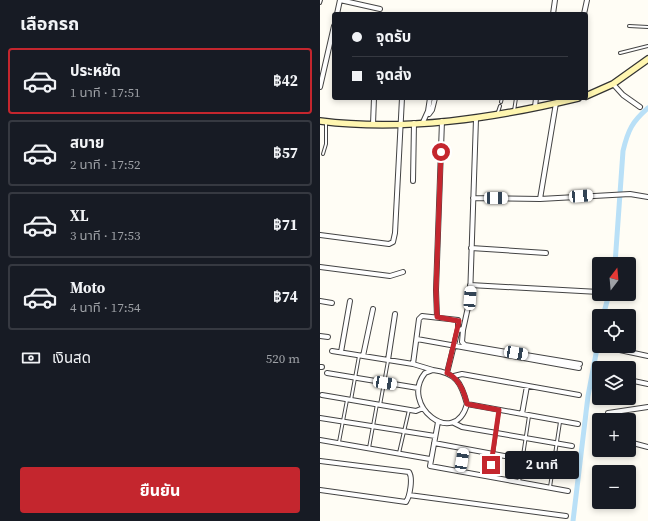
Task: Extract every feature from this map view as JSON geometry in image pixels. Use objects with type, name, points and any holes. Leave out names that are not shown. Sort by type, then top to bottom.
[{"type":"street","points":[[337,12],[340,0],[380,9]]},
{"type":"street","points":[[553,12],[555,0]]},
{"type":"street","points":[[584,12],[587,0]]},
{"type":"street","points":[[320,87],[332,37]]},
{"type":"street","points":[[588,95],[613,84],[648,58]]},
{"type":"street","points":[[613,84],[623,95],[640,107]]},
{"type":"street","points":[[372,124],[374,100]]},
{"type":"street","points":[[320,235],[389,244],[393,242],[395,233],[402,100]]},
{"type":"street","points":[[427,115],[430,100]]},
{"type":"street","points":[[423,122],[432,110],[434,100]]},
{"type":"street","points":[[535,107],[536,100]]},
{"type":"street","points":[[323,122],[372,124],[476,119],[566,100]]},
{"type":"street","points":[[540,199],[556,103]]},
{"type":"street","points":[[417,340],[580,366],[465,345],[462,342],[470,285],[476,119]]},
{"type":"street","points":[[437,317],[436,290],[442,121]]},
{"type":"street","points":[[413,181],[414,123]]},
{"type":"street","points":[[473,198],[540,199],[630,194],[648,197]]},
{"type":"street","points":[[471,248],[546,252]]},
{"type":"street","points":[[320,267],[390,276],[403,272]]},
{"type":"street","points":[[470,285],[592,292]]},
{"type":"street","points":[[342,352],[350,301]]},
{"type":"street","points":[[320,302],[332,303]]},
{"type":"street","points":[[361,356],[373,309]]},
{"type":"street","points":[[388,360],[395,314]]},
{"type":"street","points":[[413,364],[420,316],[458,320],[458,329],[447,373]]},
{"type":"street","points":[[458,329],[463,330]]},
{"type":"street","points":[[320,336],[328,337]]},
{"type":"street","points":[[332,351],[413,364],[454,376],[462,388],[467,404],[461,418],[454,422],[438,422],[423,408],[418,388],[423,375],[433,370]]},
{"type":"street","points":[[634,353],[648,356]]},
{"type":"street","points":[[328,373],[418,388]]},
{"type":"street","points":[[454,376],[462,374],[579,394]]},
{"type":"street","points":[[636,381],[648,384]]},
{"type":"street","points":[[522,414],[527,386]]},
{"type":"street","points":[[322,395],[416,411],[423,408]]},
{"type":"street","points":[[467,404],[578,424]]},
{"type":"street","points":[[608,413],[648,407]]},
{"type":"street","points":[[320,418],[435,436]]},
{"type":"street","points":[[438,422],[430,459],[430,466],[568,491]]},
{"type":"street","points":[[454,422],[462,427],[572,446]]},
{"type":"street","points":[[320,440],[339,442],[430,459]]},
{"type":"street","points":[[434,443],[570,468]]},
{"type":"street","points":[[636,444],[648,447]]},
{"type":"street","points":[[320,461],[409,472],[411,475],[408,501],[405,502],[320,490]]},
{"type":"street","points":[[409,495],[566,516]]},
{"type":"lane","points":[[629,26],[648,27]]},
{"type":"lane","points":[[620,53],[648,46]]},
{"type":"lane","points":[[514,111],[516,100]]},
{"type":"lane","points":[[498,114],[500,106]]},
{"type":"lane","points":[[323,122],[326,144],[323,154]]},
{"type":"lane","points":[[339,442],[343,421],[361,356]]},
{"type":"lane","points":[[369,448],[385,383],[388,360]]},
{"type":"lane","points":[[399,453],[409,410]]},
{"type":"lane","points":[[490,476],[499,410]]},
{"type":"lane","points":[[519,482],[530,416]]},
{"type":"lane","points":[[550,488],[561,421]]},
{"type":"lane","points":[[460,471],[464,449]]},
{"type":"waterway","points":[[615,257],[623,151],[631,127],[648,108]]},
{"type":"waterway","points":[[605,309],[607,301]]},
{"type":"waterway","points":[[573,521],[588,396],[596,353]]},
{"type":"route","points":[[441,152],[436,290],[437,317],[459,321],[447,373],[454,376],[462,388],[467,404],[499,410],[491,465]]}]
